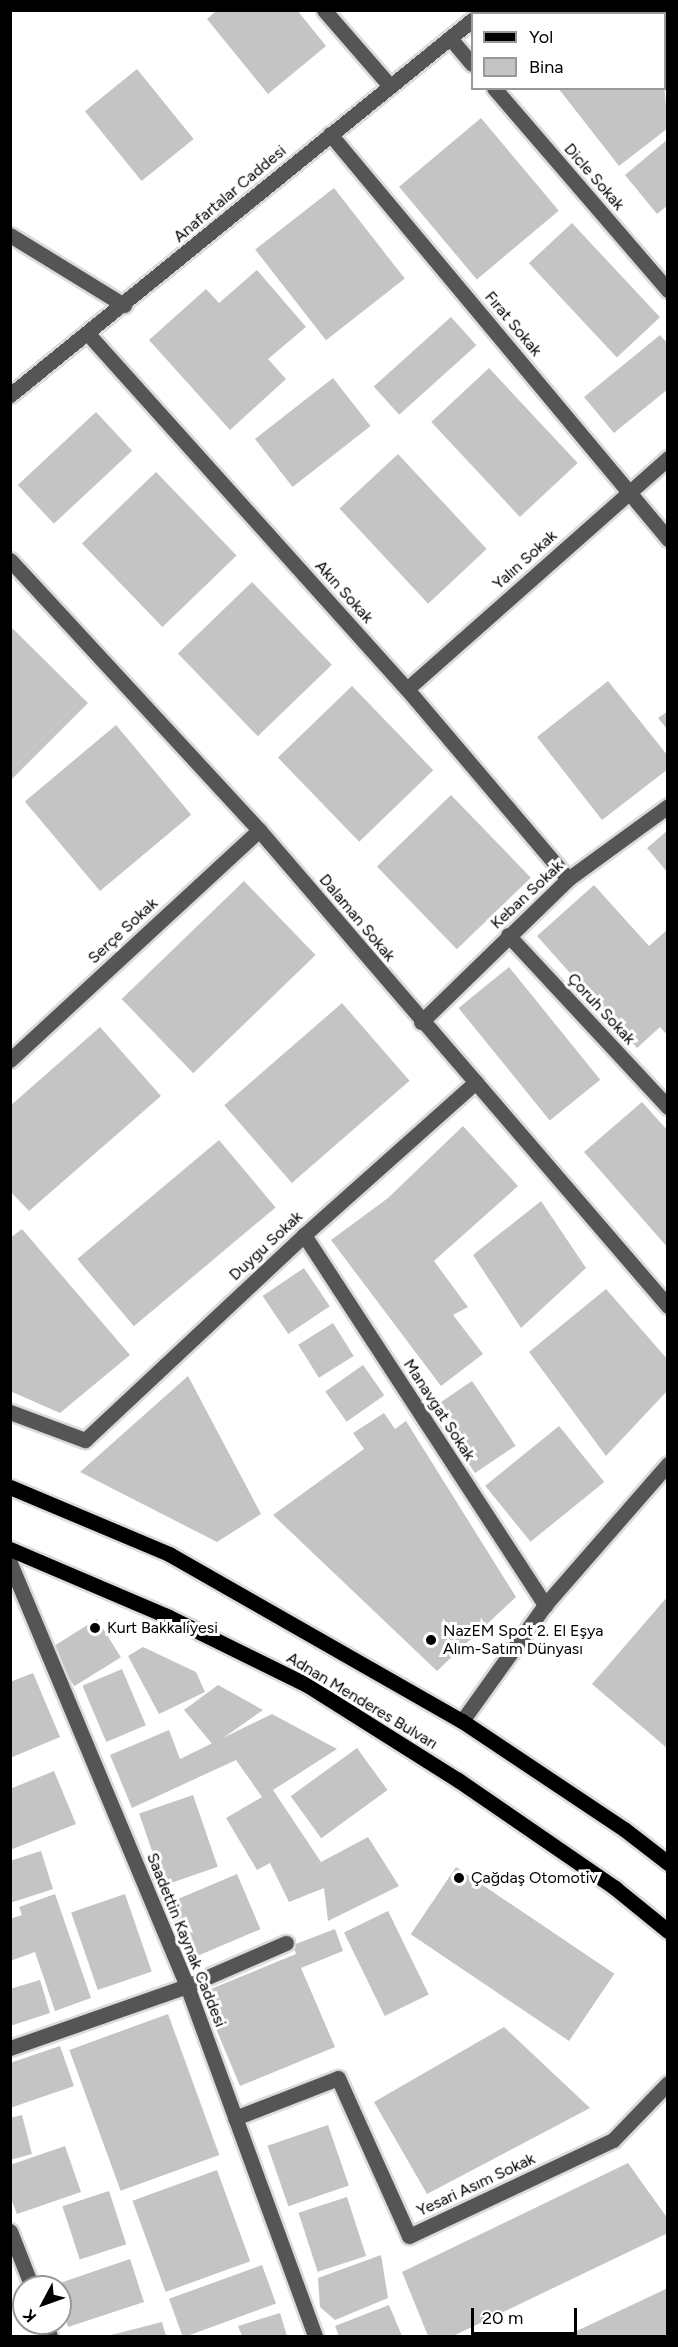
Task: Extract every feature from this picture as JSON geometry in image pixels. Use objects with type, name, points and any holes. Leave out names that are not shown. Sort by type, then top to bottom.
[{"type":"main road","name":"Adnan Menderes Bulvarı","points":[[10,1487],[169,1554],[462,1721],[624,1829],[668,1863]]},
{"type":"main road","name":"Adnan Menderes Bulvarı","points":[[10,1549],[167,1616],[307,1685],[468,1787],[615,1888],[668,1931]]},
{"type":"street","points":[[324,10],[390,86]]},
{"type":"street","name":"Anafartalar Caddesi","points":[[10,396],[89,335],[330,134],[471,21]]},
{"type":"street","points":[[450,38],[471,63]]},
{"type":"street","name":"Dicle Sokak","points":[[496,90],[668,290]]},
{"type":"street","name":"Fırat Sokak","points":[[330,134],[668,539]]},
{"type":"street","points":[[10,235],[124,305]]},
{"type":"street","name":"Akın Sokak","points":[[89,335],[407,689],[568,879]]},
{"type":"street","name":"Yalın Sokak","points":[[407,689],[629,490],[668,458]]},
{"type":"street","name":"Dalaman Sokak","points":[[10,560],[259,830],[421,1022],[476,1082],[668,1306]]},
{"type":"street","name":"Keban Sokak","points":[[421,1022],[568,879],[668,806]]},
{"type":"street","name":"Serçe Sokak","points":[[10,1060],[259,830]]},
{"type":"street","name":"Çoruh Sokak","points":[[508,935],[668,1107]]},
{"type":"street","name":"Duygu Sokak","points":[[10,1412],[85,1440],[304,1235],[476,1082]]},
{"type":"street","name":"Manavgat Sokak","points":[[304,1235],[545,1605]]},
{"type":"street","points":[[462,1721],[545,1605],[668,1464]]},
{"type":"street","name":"Saadettin Kaynak Caddesi","points":[[10,1563],[187,1986],[315,2337]]},
{"type":"street","points":[[10,2048],[187,1986],[286,1942]]},
{"type":"street","name":"Yesari Asım Sokak","points":[[235,2118],[338,2078],[409,2236],[614,2140],[668,2084]]},
{"type":"street","points":[[10,2231],[27,2275]]},
{"type":"building","points":[[217,10],[297,10],[326,46],[268,94],[207,19]]},
{"type":"building","points":[[575,10],[607,10],[608,12],[573,12]]},
{"type":"building","points":[[655,10],[668,10],[668,25],[666,12]]},
{"type":"building","points":[[137,69],[194,139],[142,181],[85,111]]},
{"type":"building","points":[[560,90],[665,90],[668,128],[619,166]]},
{"type":"building","points":[[481,118],[559,211],[477,279],[399,187]]},
{"type":"building","points":[[668,139],[668,205],[657,214],[625,175]]},
{"type":"building","points":[[334,188],[405,279],[326,340],[255,250]]},
{"type":"building","points":[[572,223],[660,317],[617,358],[529,263]]},
{"type":"building","points":[[257,270],[306,327],[268,359],[286,379],[230,430],[149,340],[206,289],[219,303]]},
{"type":"building","points":[[451,317],[476,345],[399,415],[374,387]]},
{"type":"building","points":[[660,335],[668,344],[668,389],[614,433],[584,397]]},
{"type":"building","points":[[489,368],[578,463],[520,517],[431,422]]},
{"type":"building","points":[[333,378],[371,426],[293,487],[255,439]]},
{"type":"building","points":[[96,412],[132,451],[54,524],[18,485]]},
{"type":"building","points":[[398,454],[487,549],[428,604],[339,509]]},
{"type":"building","points":[[156,472],[237,555],[162,627],[82,544]]},
{"type":"building","points":[[252,582],[332,665],[258,736],[178,654]]},
{"type":"building","points":[[10,626],[88,703],[10,781]]},
{"type":"building","points":[[608,681],[668,756],[668,769],[602,820],[537,737]]},
{"type":"building","points":[[352,686],[433,770],[359,842],[278,758]]},
{"type":"building","points":[[668,711],[668,730],[658,718]]},
{"type":"building","points":[[116,725],[191,815],[100,891],[25,801]]},
{"type":"building","points":[[451,795],[531,878],[457,949],[377,867]]},
{"type":"building","points":[[668,830],[668,873],[647,848]]},
{"type":"building","points":[[244,881],[316,955],[193,1073],[122,999]]},
{"type":"building","points":[[594,885],[649,946],[668,929],[668,1036],[660,1027],[637,1048],[537,936]]},
{"type":"building","points":[[509,967],[600,1080],[550,1121],[458,1008]]},
{"type":"building","points":[[342,1003],[410,1081],[292,1183],[224,1105]]},
{"type":"building","points":[[100,1027],[161,1096],[29,1211],[10,1191],[10,1106]]},
{"type":"building","points":[[642,1102],[668,1131],[668,1248],[584,1152]]},
{"type":"building","points":[[463,1126],[518,1186],[434,1261],[468,1307],[453,1315],[483,1354],[441,1386],[331,1240],[388,1198]]},
{"type":"building","points":[[219,1140],[276,1207],[134,1326],[77,1259]]},
{"type":"building","points":[[541,1201],[586,1268],[521,1328],[473,1255]]},
{"type":"building","points":[[22,1229],[130,1355],[60,1413],[10,1391],[10,1238]]},
{"type":"building","points":[[304,1268],[330,1306],[288,1334],[263,1296]]},
{"type":"building","points":[[606,1289],[668,1360],[668,1390],[606,1456],[529,1352]]},
{"type":"building","points":[[333,1323],[354,1356],[319,1378],[298,1345]]},
{"type":"building","points":[[363,1365],[384,1395],[347,1422],[325,1391]]},
{"type":"building","points":[[188,1376],[261,1514],[217,1542],[80,1472]]},
{"type":"building","points":[[472,1381],[516,1446],[475,1473],[431,1408]]},
{"type":"building","points":[[384,1413],[395,1429],[406,1421],[516,1597],[437,1671],[273,1515],[364,1449],[353,1433]]},
{"type":"building","points":[[559,1426],[604,1482],[530,1542],[485,1486]]},
{"type":"building","points":[[668,1596],[668,1749],[592,1684]]},
{"type":"building","points":[[97,1619],[121,1657],[74,1686],[50,1648]]},
{"type":"building","points":[[143,1647],[196,1672],[205,1692],[159,1714],[128,1656]]},
{"type":"building","points":[[122,1669],[146,1725],[106,1742],[82,1686]]},
{"type":"building","points":[[33,1673],[60,1737],[10,1758],[10,1682]]},
{"type":"building","points":[[218,1685],[263,1710],[213,1745],[184,1710]]},
{"type":"building","points":[[272,1714],[337,1749],[273,1790],[321,1862],[368,1837],[399,1886],[328,1921],[324,1888],[289,1902],[270,1863],[257,1870],[226,1818],[262,1797],[236,1760],[132,1808],[110,1755],[169,1730],[180,1759]]},
{"type":"building","points":[[357,1748],[388,1790],[321,1838],[291,1796]]},
{"type":"building","points":[[54,1771],[76,1824],[10,1850],[10,1789]]},
{"type":"building","points":[[193,1795],[218,1867],[164,1885],[139,1814]]},
{"type":"building","points":[[41,1851],[53,1889],[10,1903],[10,1861]]},
{"type":"building","points":[[456,1867],[614,1974],[569,2041],[411,1934]]},
{"type":"building","points":[[237,1874],[260,1929],[190,1959],[166,1904]]},
{"type":"building","points":[[55,1894],[91,1998],[55,2011],[35,1952],[10,1961],[10,1919],[22,1915],[19,1907]]},
{"type":"building","points":[[125,1894],[152,1972],[98,1990],[71,1913]]},
{"type":"building","points":[[388,1911],[429,1995],[385,2016],[344,1932]]},
{"type":"building","points":[[335,1929],[343,1951],[301,1968],[335,2047],[240,2086],[201,1993],[296,1954],[293,1945]]},
{"type":"building","points":[[40,1980],[50,2013],[10,2026],[10,1989]]},
{"type":"building","points":[[168,2014],[219,2155],[121,2191],[69,2050]]},
{"type":"building","points":[[504,2027],[590,2108],[427,2194],[374,2102]]},
{"type":"building","points":[[60,2046],[74,2086],[10,2108],[10,2063]]},
{"type":"building","points":[[22,2115],[32,2154],[10,2160],[10,2118]]},
{"type":"building","points":[[328,2125],[349,2186],[288,2206],[267,2146]]},
{"type":"building","points":[[65,2146],[81,2192],[17,2214],[10,2196],[10,2165]]},
{"type":"building","points":[[628,2163],[668,2219],[668,2233],[453,2336],[428,2336],[402,2272]]},
{"type":"building","points":[[217,2170],[250,2261],[166,2292],[132,2201]]},
{"type":"building","points":[[109,2191],[126,2244],[80,2259],[62,2206]]},
{"type":"building","points":[[347,2197],[366,2256],[318,2272],[298,2213]]},
{"type":"building","points":[[381,2255],[388,2298],[335,2320],[320,2307],[318,2278]]},
{"type":"building","points":[[130,2259],[144,2302],[72,2326],[72,2279]]},
{"type":"building","points":[[262,2265],[276,2304],[182,2336],[169,2299]]},
{"type":"building","points":[[668,2288],[668,2336],[566,2336]]},
{"type":"building","points":[[389,2305],[402,2336],[339,2336],[335,2326]]},
{"type":"building","points":[[280,2313],[287,2336],[242,2336],[238,2326]]},
{"type":"building","points":[[162,2322],[166,2336],[107,2336]]},
{"type":"place","name":"Kurt Bakkaliyesi","points":[[95,1628]]},
{"type":"place","name":"NazEM Spot 2. El Eşya Alım-Satım Dünyası","points":[[431,1640]]},
{"type":"place","name":"Çağdaş Otomotiv","points":[[459,1878]]}]
